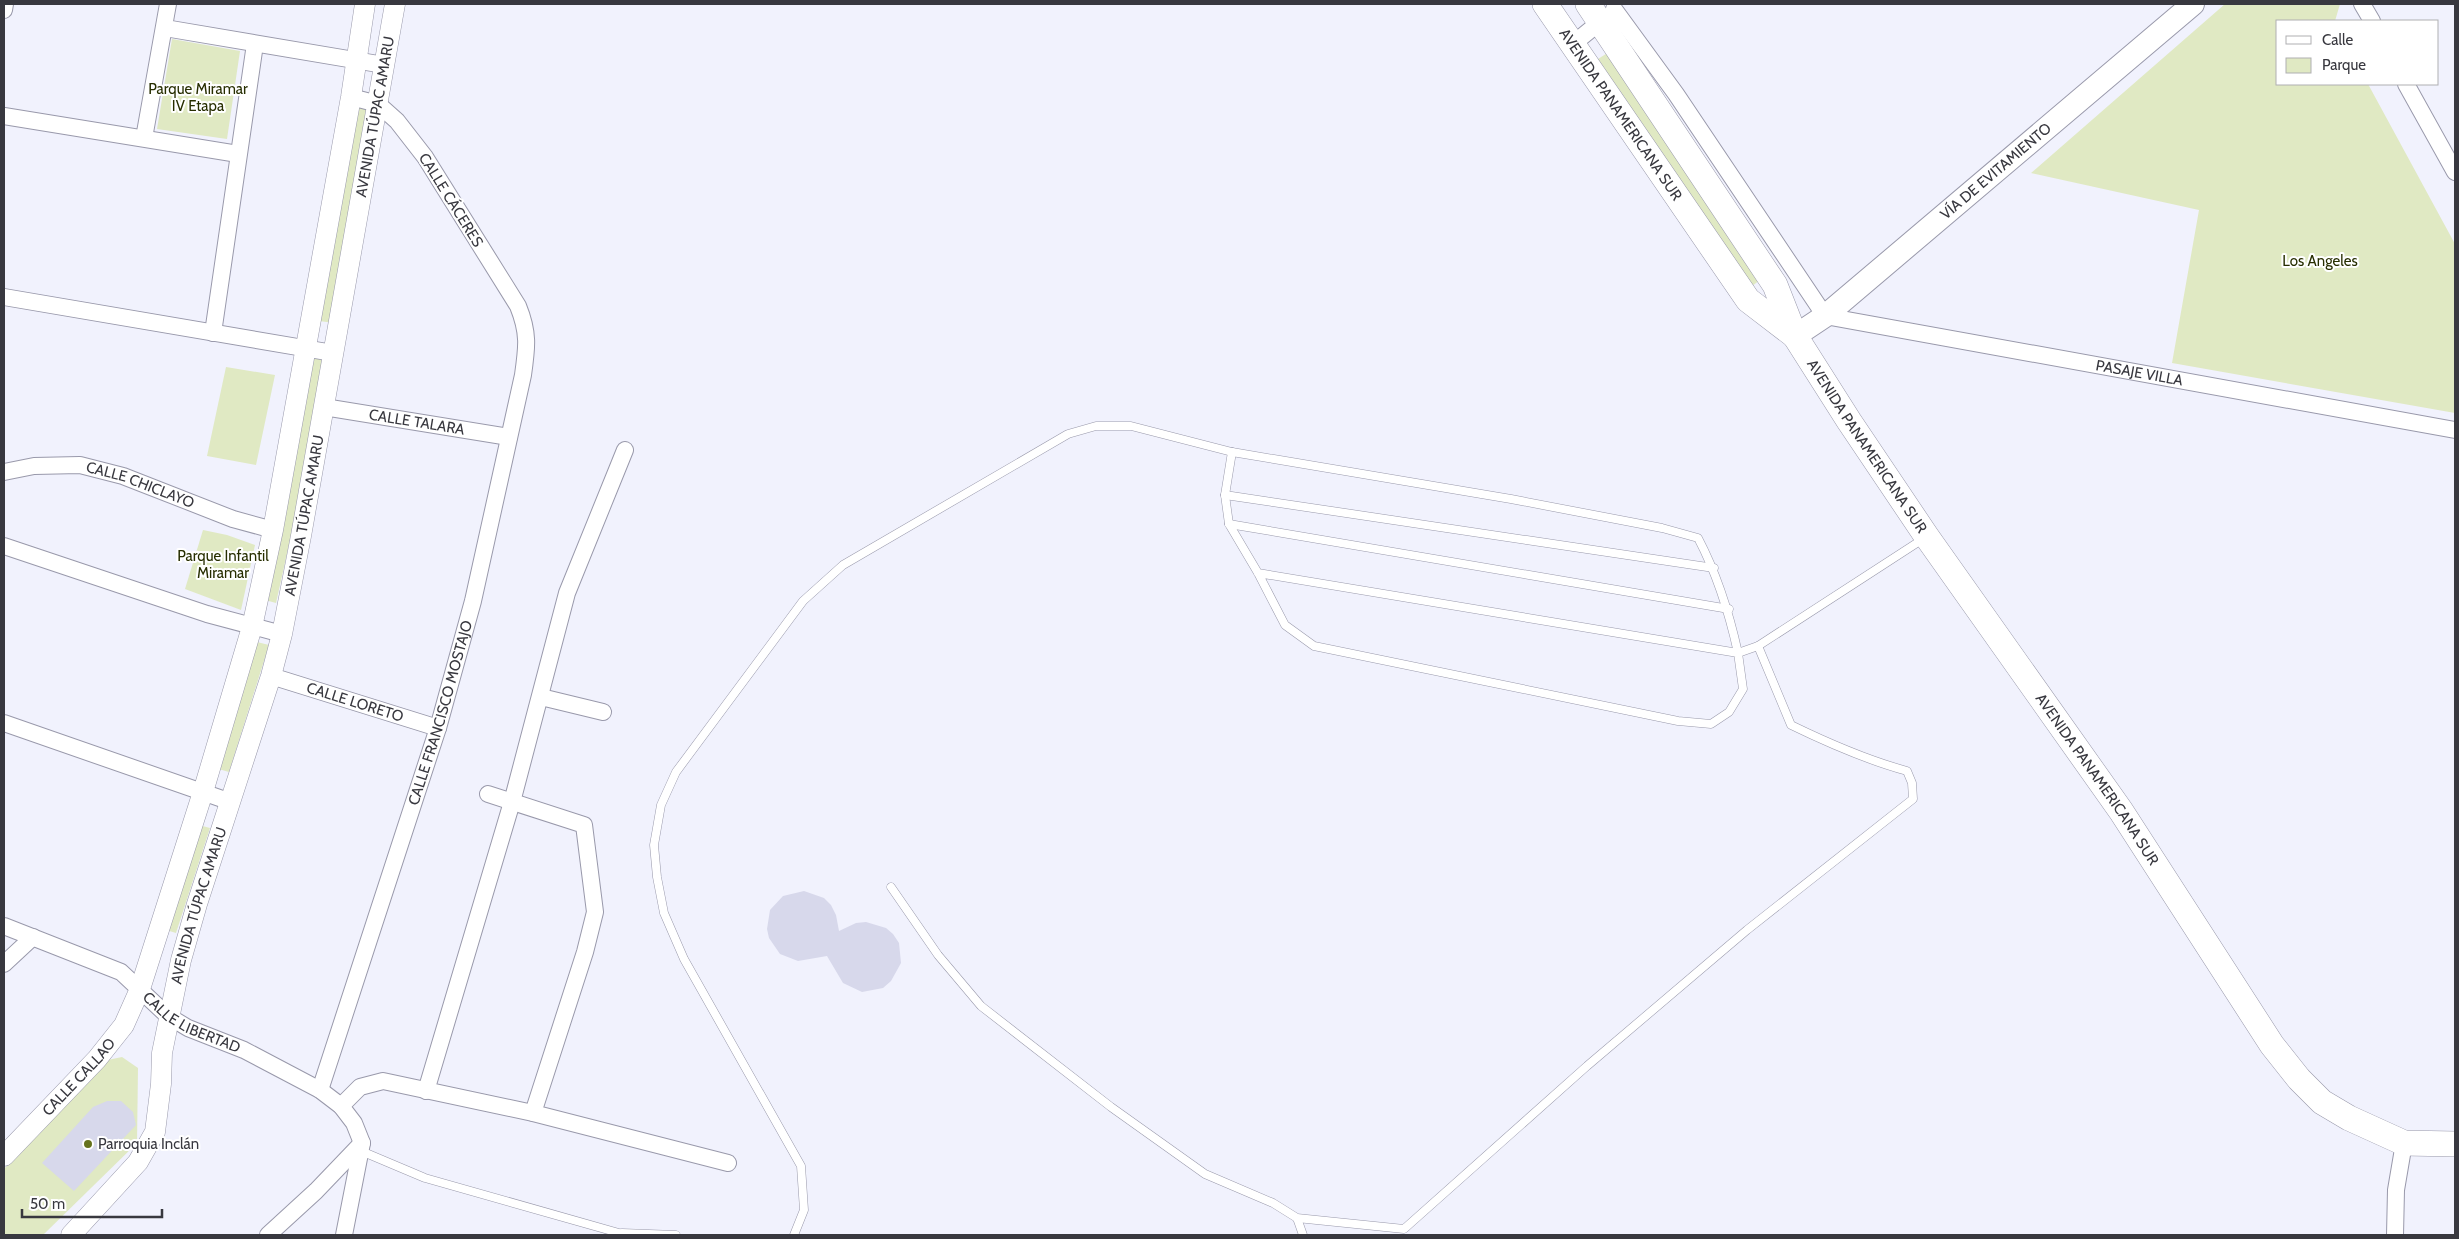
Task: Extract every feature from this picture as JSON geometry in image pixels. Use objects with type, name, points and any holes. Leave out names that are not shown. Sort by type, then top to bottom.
[{"type":"main road","name":"AVENIDA PANAMERICANA SUR","points":[[1545,4],[1748,300],[1796,336]]},
{"type":"main road","name":"VÍA DE EVITAMIENTO","points":[[1796,336],[1825,316],[2193,4]]},
{"type":"main road","name":"AVENIDA PANAMERICANA SUR","points":[[1606,9],[1775,284],[1796,336],[1849,421],[1927,537],[2121,811],[2272,1045],[2322,1102],[2349,1118],[2404,1143],[2455,1144]]},
{"type":"street","points":[[4,10],[5,4]]},
{"type":"street","points":[[144,138],[168,4]]},
{"type":"street","name":"AVENIDA TÚPAC AMARU","points":[[140,989],[203,792],[252,627],[273,530],[352,97],[365,4]]},
{"type":"street","name":"AVENIDA TÚPAC AMARU","points":[[168,1016],[196,904],[231,802],[271,676],[282,634],[395,4]]},
{"type":"street","points":[[2362,4],[2371,20]]},
{"type":"street","points":[[1573,44],[1606,9],[1676,94],[1825,316]]},
{"type":"street","points":[[164,28],[384,65]]},
{"type":"street","points":[[213,333],[254,44]]},
{"type":"street","points":[[2407,85],[2455,172]]},
{"type":"street","name":"CALLE CÁCERES","points":[[352,97],[378,104],[397,121],[425,157],[518,306],[526,327]]},
{"type":"street","points":[[4,116],[238,154]]},
{"type":"street","points":[[4,297],[333,353]]},
{"type":"street","name":"PASAJE VILLA","points":[[1825,316],[2455,430]]},
{"type":"street","name":"CALLE FRANCISCO MOSTAJO","points":[[320,1090],[438,728],[473,601],[523,375],[526,327]]},
{"type":"street","name":"CALLE TALARA","points":[[324,407],[509,436]]},
{"type":"street","points":[[426,1091],[512,802],[568,593],[625,450]]},
{"type":"street","name":"CALLE CHICLAYO","points":[[4,472],[34,466],[80,464],[123,476],[233,519],[273,530]]},
{"type":"street","points":[[4,546],[252,627],[282,634]]},
{"type":"street","name":"CALLE LORETO","points":[[271,676],[438,728]]},
{"type":"street","points":[[541,696],[603,712]]},
{"type":"street","points":[[4,723],[231,802]]},
{"type":"street","points":[[488,794],[584,825],[595,912],[585,952],[533,1114]]},
{"type":"street","name":"CALLE LIBERTAD","points":[[4,926],[121,972],[168,1016],[195,1032],[244,1050],[320,1090],[341,1106],[354,1122],[361,1147]]},
{"type":"street","points":[[4,964],[33,937]]},
{"type":"street","name":"CALLE CALLAO","points":[[4,1156],[97,1059],[124,1025],[140,989]]},
{"type":"street","points":[[71,1235],[138,1162],[155,1132],[162,1053],[168,1016]]},
{"type":"street","points":[[341,1106],[360,1087],[383,1081],[533,1114],[728,1163]]},
{"type":"street","points":[[2395,1235],[2396,1190],[2404,1143]]},
{"type":"street","points":[[268,1235],[361,1147]]},
{"type":"street","points":[[344,1235],[361,1147]]},
{"type":"lane","points":[[794,1235],[804,1210],[801,1166],[684,959],[664,913],[657,877],[654,845],[661,805],[676,772],[803,601],[843,565],[1068,434],[1096,426],[1131,426],[1232,452],[1662,528],[1698,538],[1714,568],[1729,609],[1738,653],[1742,689],[1729,712],[1711,724],[1678,721],[1314,646],[1284,625],[1258,573],[1229,524],[1225,495],[1232,452]]},
{"type":"lane","points":[[1225,495],[1714,568]]},
{"type":"lane","points":[[1229,524],[1729,609]]},
{"type":"lane","points":[[1258,573],[1738,653],[1758,646],[1927,537]]},
{"type":"lane","points":[[892,887],[938,955],[981,1006],[1111,1107],[1205,1174],[1273,1203],[1297,1218],[1402,1232],[1587,1066],[1747,930],[1913,799],[1912,783],[1907,770],[1881,764],[1791,725],[1758,646]]},
{"type":"lane","points":[[361,1147],[425,1178],[624,1234],[676,1235]]},
{"type":"lane","points":[[1297,1218],[1303,1235]]},
{"type":"green space","name":"Los Angeles","points":[[2225,4],[2340,4],[2335,20],[2276,20],[2276,85],[2369,85],[2455,244],[2455,413],[2172,363],[2199,210],[2031,173]]},
{"type":"green space","name":"Parque Miramar IV Etapa","points":[[172,39],[240,51],[227,139],[157,129]]},
{"type":"green space","points":[[1609,52],[1760,280],[1752,286],[1598,59]]},
{"type":"green space","points":[[357,104],[369,107],[334,323],[319,321]]},
{"type":"green space","points":[[315,354],[331,357],[276,603],[265,600]]},
{"type":"green space","points":[[226,367],[275,375],[256,465],[207,456]]},
{"type":"green space","name":"Parque Infantil Miramar","points":[[203,530],[227,535],[255,545],[241,610],[185,589]]},
{"type":"green space","points":[[257,642],[269,645],[229,772],[215,768]]},
{"type":"green space","points":[[199,825],[210,828],[176,933],[163,929]]},
{"type":"green space","points":[[122,1057],[138,1068],[137,1143],[43,1235],[4,1235],[4,1169],[103,1061]]},
{"type":"building","points":[[804,891],[824,898],[831,905],[836,915],[839,931],[856,923],[866,922],[886,928],[893,934],[899,943],[901,963],[891,981],[883,988],[862,992],[843,983],[827,956],[798,961],[780,954],[769,938],[767,929],[770,910],[783,896]]},
{"type":"building","name":"Parroquia Inclán","points":[[107,1101],[121,1101],[133,1112],[136,1125],[74,1191],[42,1163],[93,1107]]},
{"type":"place","name":"Parroquia Inclán","points":[[88,1144]]}]
